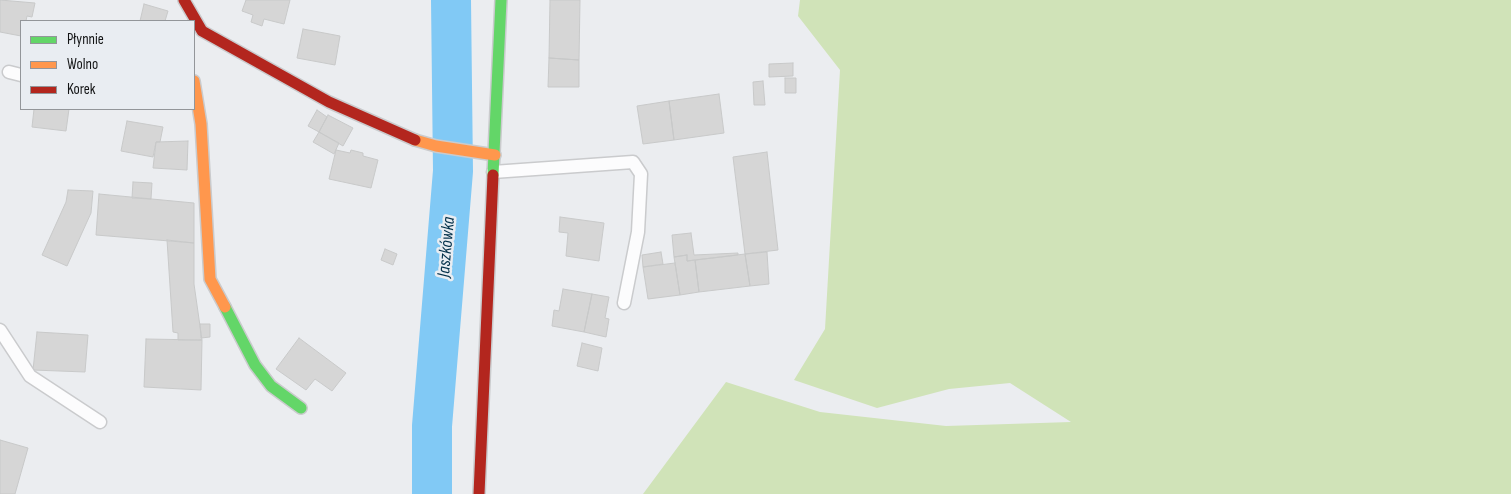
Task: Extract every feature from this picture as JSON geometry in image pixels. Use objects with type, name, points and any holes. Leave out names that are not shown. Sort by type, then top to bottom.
[{"type":"street","points":[[185,0],[202,31],[330,102],[405,137],[436,146],[495,155]]},
{"type":"street","points":[[479,494],[494,184],[500,0]]},
{"type":"street","points":[[195,86],[202,124],[210,278],[256,365],[272,386],[301,408]]},
{"type":"lane","points":[[493,172],[633,162],[642,174],[638,232],[624,303]]},
{"type":"lane","points":[[0,330],[13,353],[30,376],[100,422]]},
{"type":"green space","points":[[800,0],[1511,0],[1511,494],[643,494],[726,382],[820,412],[946,426],[1071,422],[1010,383],[949,389],[877,408],[794,380],[825,329],[840,70],[798,16]]},
{"type":"building","points":[[0,0],[35,3],[32,17],[27,16],[26,20],[20,20],[20,36],[0,32]]},
{"type":"building","points":[[246,0],[290,0],[284,24],[264,19],[262,26],[251,22],[253,15],[242,11]]},
{"type":"building","points":[[550,0],[580,0],[579,60],[549,58]]},
{"type":"building","points":[[144,4],[168,11],[165,20],[140,20]]},
{"type":"building","points":[[303,29],[340,36],[335,65],[297,58]]},
{"type":"building","points":[[549,58],[579,60],[579,87],[548,87]]},
{"type":"building","points":[[793,63],[793,76],[769,77],[769,64]]},
{"type":"building","points":[[785,78],[796,78],[796,93],[785,93]]},
{"type":"building","points":[[763,81],[765,105],[754,105],[753,82]]},
{"type":"building","points":[[719,94],[724,133],[674,140],[669,101]]},
{"type":"building","points":[[669,101],[674,140],[643,144],[637,106]]},
{"type":"building","points":[[34,110],[69,110],[66,131],[32,127]]},
{"type":"building","points":[[317,110],[327,117],[319,132],[308,126]]},
{"type":"building","points":[[328,115],[353,128],[343,146],[319,132]]},
{"type":"building","points":[[127,121],[163,127],[160,142],[156,142],[153,157],[121,151]]},
{"type":"building","points":[[319,132],[339,143],[334,154],[313,142]]},
{"type":"building","points":[[188,141],[187,170],[153,168],[156,142]]},
{"type":"building","points":[[336,150],[350,153],[351,150],[378,160],[371,188],[329,179]]},
{"type":"building","points":[[767,152],[778,250],[745,254],[733,157]]},
{"type":"building","points":[[133,182],[152,183],[151,199],[132,198]]},
{"type":"building","points":[[68,190],[93,191],[91,213],[67,266],[42,255],[66,202]]},
{"type":"building","points":[[99,194],[194,203],[194,243],[96,235]]},
{"type":"building","points":[[560,217],[604,223],[599,261],[566,256],[568,233],[559,232]]},
{"type":"building","points":[[691,233],[694,255],[738,253],[738,255],[687,261],[687,255],[674,257],[672,235]]},
{"type":"building","points":[[167,240],[194,243],[194,284],[202,340],[178,340],[178,333],[173,332]]},
{"type":"building","points":[[385,249],[397,254],[393,265],[381,260]]},
{"type":"building","points":[[661,252],[663,264],[643,267],[642,255]]},
{"type":"building","points":[[767,252],[769,284],[750,286],[745,254]]},
{"type":"building","points":[[745,254],[750,286],[699,292],[695,260]]},
{"type":"building","points":[[687,255],[687,261],[695,260],[699,292],[680,295],[674,257]]},
{"type":"building","points":[[675,263],[680,295],[648,299],[643,267]]},
{"type":"building","points":[[563,289],[592,294],[584,332],[552,326],[554,310],[559,311]]},
{"type":"building","points":[[592,294],[609,297],[605,318],[609,319],[606,337],[584,332]]},
{"type":"building","points":[[200,324],[210,324],[210,337],[201,338]]},
{"type":"building","points":[[37,332],[88,335],[85,372],[33,370]]},
{"type":"building","points":[[299,338],[346,373],[332,391],[315,379],[306,390],[276,369]]},
{"type":"building","points":[[146,339],[202,340],[201,390],[144,387]]},
{"type":"building","points":[[582,343],[602,348],[598,371],[577,366]]},
{"type":"building","points":[[0,440],[28,448],[15,494],[0,494]]},
{"type":"waterway","name":"Jaszkówka","points":[[432,494],[432,426],[453,171],[451,0]]},
{"type":"traffic: fast","points":[[493,175],[501,0]]},
{"type":"traffic: fast","points":[[225,307],[255,365],[271,386],[301,408]]},
{"type":"traffic: slow","points":[[195,87],[201,124],[210,279],[225,307]]},
{"type":"traffic: slow","points":[[415,140],[436,146],[495,155]]},
{"type":"traffic: jam","points":[[184,0],[202,31],[329,102],[415,140]]},
{"type":"traffic: jam","points":[[479,494],[493,175]]}]
